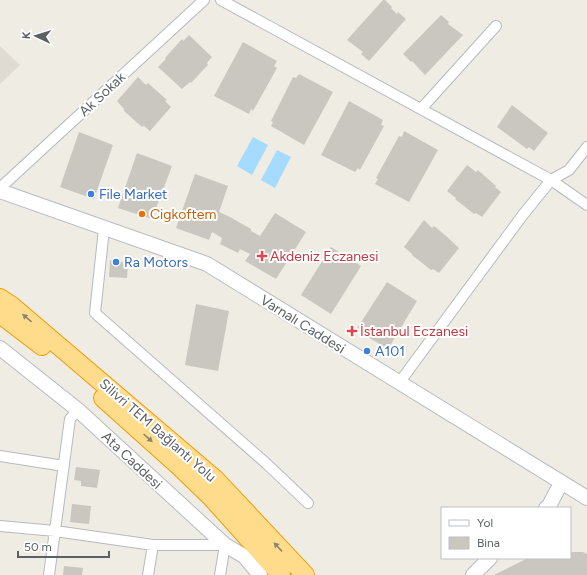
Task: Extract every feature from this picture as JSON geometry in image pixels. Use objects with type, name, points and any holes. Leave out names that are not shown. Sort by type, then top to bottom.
[{"type":"highway","name":"Silivri TEM Bağlantı Yolu","points":[[0,298],[12,306],[215,479],[305,575]]},
{"type":"highway","name":"Silivri TEM Bağlantı Yolu","points":[[0,314],[50,352],[179,466],[211,497],[281,575]]},
{"type":"main road","name":"Varnalı Caddesi","points":[[0,191],[104,229],[207,264],[587,498]]},
{"type":"main road","name":"Ata Caddesi","points":[[0,348],[78,410],[225,545],[244,556],[260,575]]},
{"type":"main road","points":[[548,507],[561,483]]},
{"type":"main road","points":[[473,575],[489,559]]},
{"type":"street","name":"Ak Sokak","points":[[0,188],[204,0]]},
{"type":"street","points":[[221,0],[551,180],[587,205]]},
{"type":"street","points":[[421,109],[496,26]]},
{"type":"street","points":[[399,383],[522,216],[551,180],[569,170],[587,147]]},
{"type":"street","points":[[104,229],[95,313],[268,465],[308,503]]},
{"type":"street","points":[[49,575],[70,419],[78,410]]},
{"type":"street","points":[[0,456],[64,466]]},
{"type":"street","points":[[0,526],[55,531],[153,545],[225,545],[220,575]]},
{"type":"street","points":[[148,575],[153,545]]},
{"type":"shaded area","points":[[0,46],[20,65],[0,84]]},
{"type":"water","points":[[253,137],[268,145],[252,175],[237,166]]},
{"type":"water","points":[[277,150],[291,157],[275,188],[261,180]]},
{"type":"building","points":[[383,0],[385,0],[392,7],[391,8],[397,14],[398,12],[406,19],[369,61],[361,54],[363,52],[347,40]]},
{"type":"building","points":[[441,15],[449,22],[448,24],[463,35],[425,75],[403,54]]},
{"type":"building","points":[[189,35],[212,57],[207,63],[208,65],[191,83],[190,82],[182,89],[158,67],[182,39],[183,41]]},
{"type":"building","points":[[243,42],[277,61],[274,66],[277,68],[253,111],[251,109],[249,114],[214,96]]},
{"type":"building","points":[[299,74],[333,92],[304,145],[271,126],[273,122],[271,121],[293,77],[296,78]]},
{"type":"building","points":[[138,77],[146,85],[148,83],[167,100],[165,101],[171,107],[150,131],[144,126],[142,127],[124,111],[117,101]]},
{"type":"building","points":[[349,101],[383,120],[381,125],[384,126],[360,170],[358,168],[355,172],[321,155]]},
{"type":"building","points":[[512,105],[548,133],[534,151],[529,147],[527,149],[497,127]]},
{"type":"building","points":[[404,131],[438,150],[409,202],[375,184],[378,179],[376,178],[399,136],[402,137]]},
{"type":"building","points":[[79,132],[113,145],[94,199],[60,187]]},
{"type":"building","points":[[137,153],[172,166],[152,219],[118,208]]},
{"type":"building","points":[[467,165],[476,172],[478,170],[501,192],[482,217],[476,213],[474,214],[447,191]]},
{"type":"building","points":[[195,174],[228,186],[219,212],[251,229],[251,231],[260,236],[275,213],[306,232],[276,279],[245,261],[250,254],[240,249],[238,253],[220,244],[222,238],[212,232],[209,240],[176,228]]},
{"type":"building","points":[[424,220],[432,228],[434,226],[459,248],[439,273],[433,269],[431,270],[404,247]]},
{"type":"building","points":[[331,247],[361,266],[331,314],[301,295]]},
{"type":"building","points":[[110,260],[128,263],[127,278],[109,277]]},
{"type":"building","points":[[387,282],[417,301],[388,349],[356,330]]},
{"type":"building","points":[[196,304],[229,311],[218,371],[185,365]]},
{"type":"building","points":[[76,467],[100,470],[97,488],[81,486],[81,481],[74,480]]},
{"type":"building","points":[[72,504],[91,506],[89,524],[70,522]]},
{"type":"building","points":[[571,552],[583,552],[587,554],[587,575],[494,575],[526,559],[571,559]]},
{"type":"building","points":[[64,566],[83,568],[82,575],[63,575]]},
{"type":"place","name":"File Market","points":[[91,194]]},
{"type":"place","name":"Cigkoftem","points":[[142,214]]},
{"type":"place","name":"Akdeniz Eczanesi","points":[[262,256]]},
{"type":"place","name":"Ra Motors","points":[[116,262]]},
{"type":"place","name":"İstanbul Eczanesi","points":[[352,331]]},
{"type":"place","name":"A101","points":[[367,351]]}]
